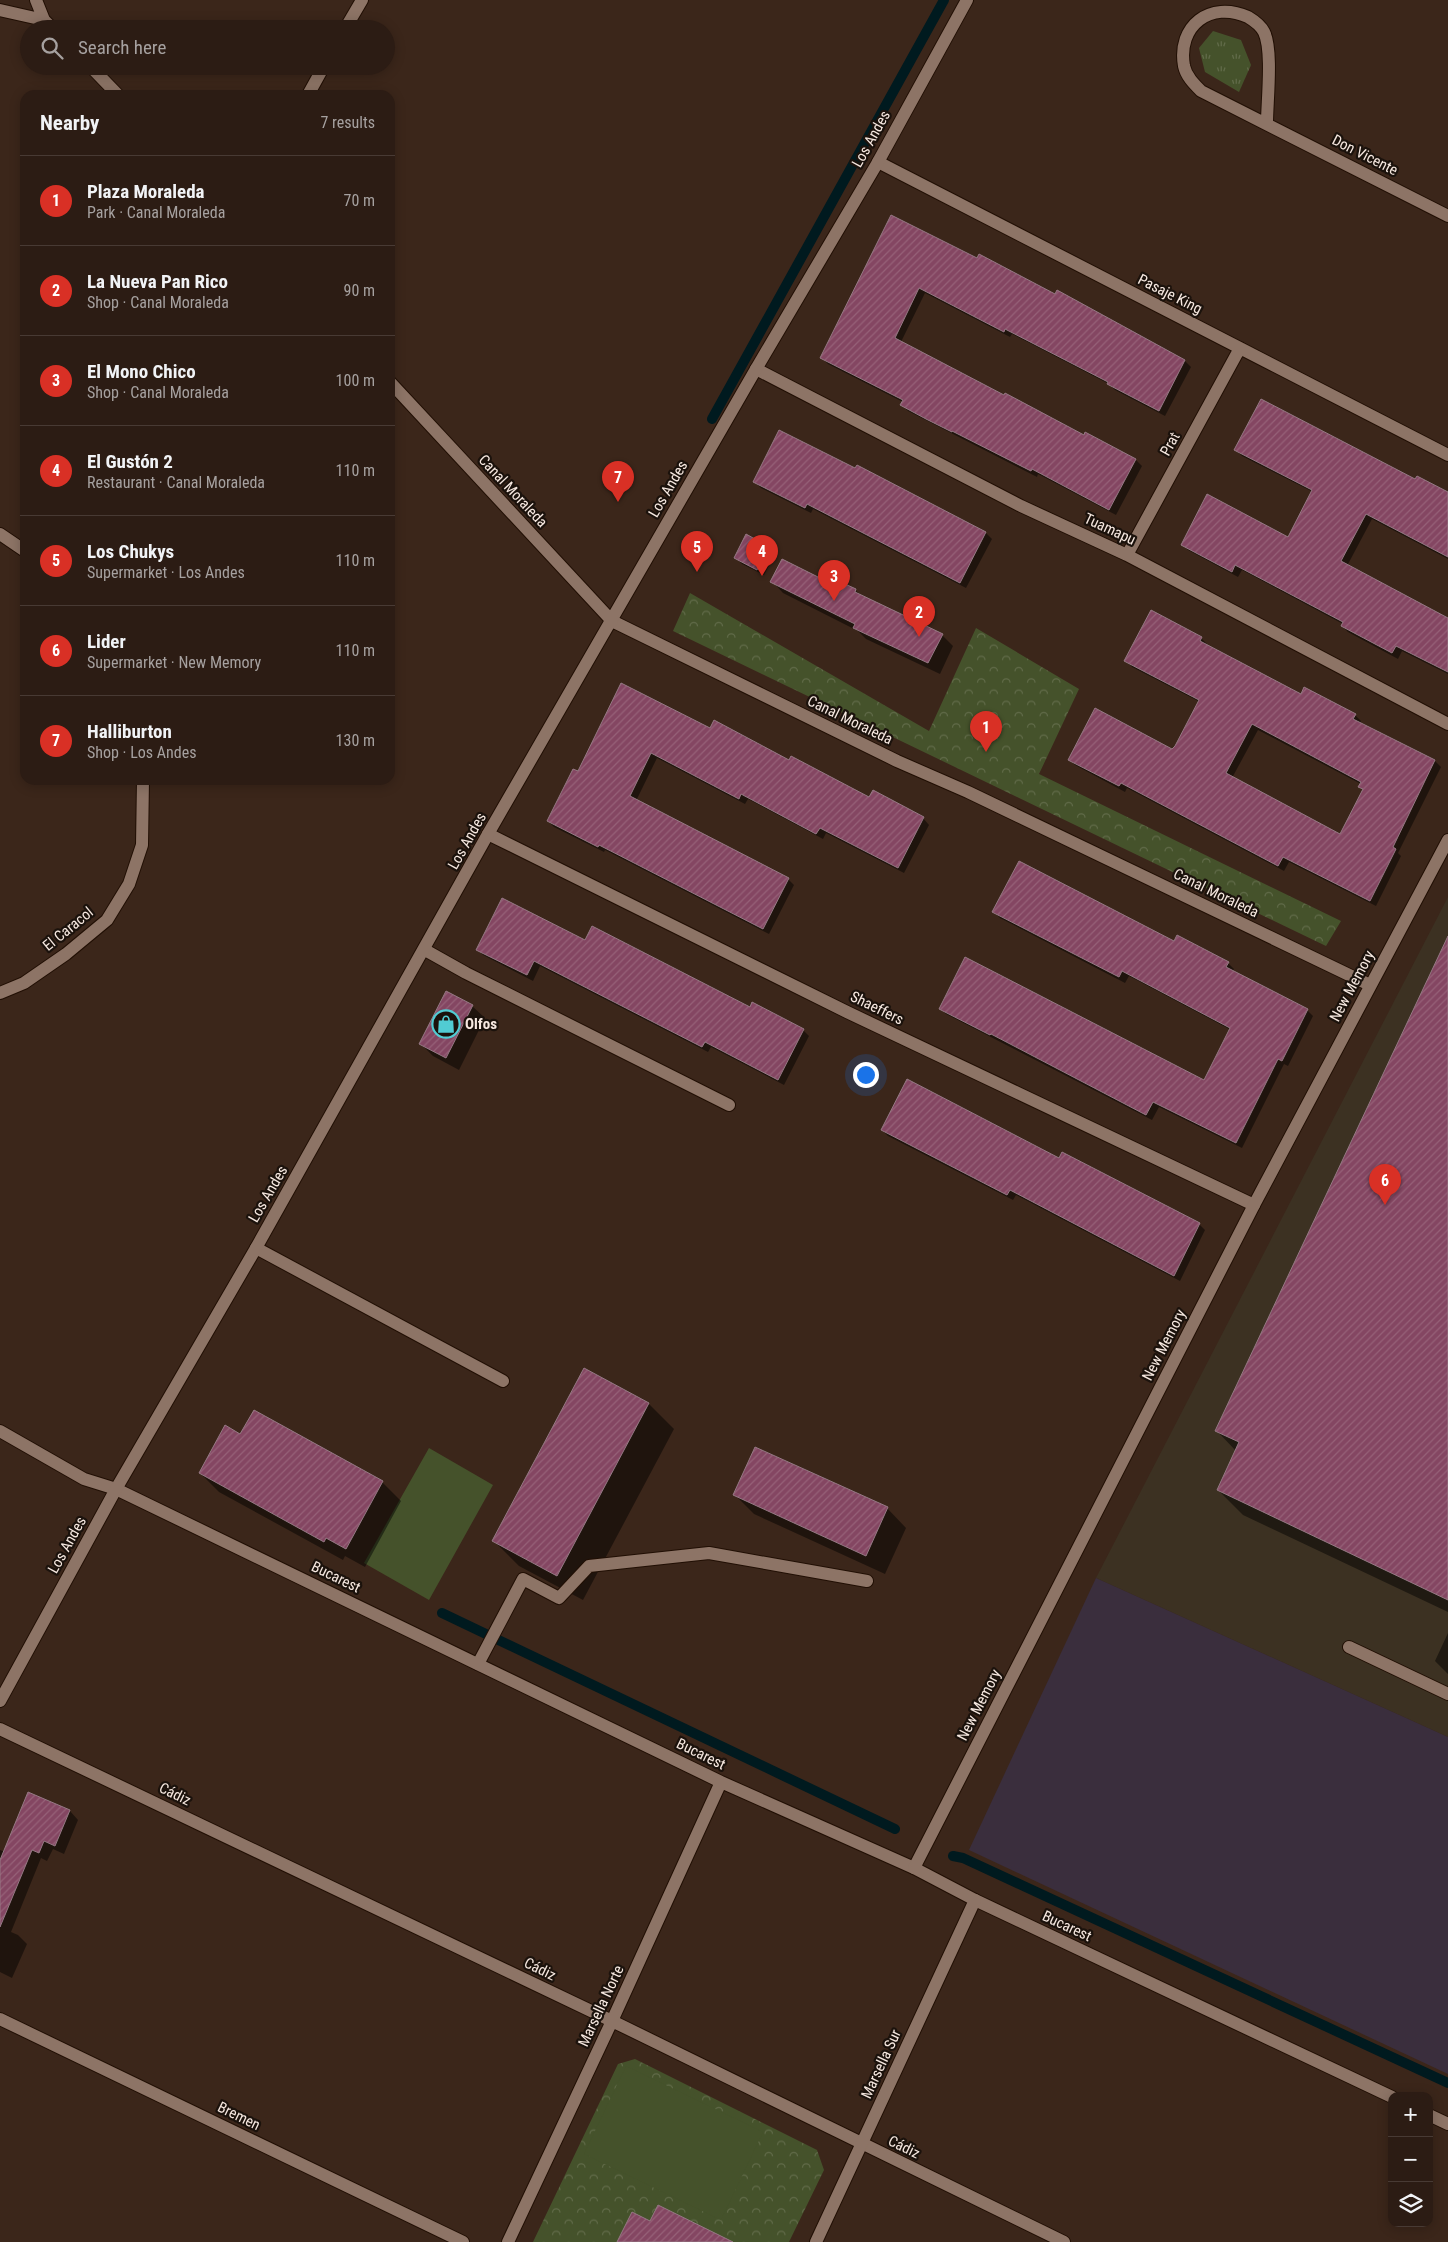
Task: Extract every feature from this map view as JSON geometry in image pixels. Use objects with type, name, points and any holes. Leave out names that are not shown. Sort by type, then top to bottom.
[{"type":"street","points":[[36,0],[47,20]]},
{"type":"street","points":[[350,20],[362,0]]},
{"type":"street","name":"Los Andes","points":[[0,1701],[116,1489],[256,1248],[425,950],[488,834],[756,369],[878,162],[968,0]]},
{"type":"street","name":"Don Vicente","points":[[1266,123],[1268,49],[1264,32],[1254,21],[1242,13],[1228,8],[1216,8],[1203,13],[1194,20],[1187,32],[1183,49],[1185,67],[1191,80],[1201,91],[1448,216]]},
{"type":"street","points":[[0,10],[35,20]]},
{"type":"street","points":[[99,75],[113,90]]},
{"type":"street","points":[[311,90],[319,75]]},
{"type":"street","name":"Pasaje King","points":[[878,162],[1448,455]]},
{"type":"street","name":"Prat","points":[[1127,555],[1240,348]]},
{"type":"street","name":"Tuamapu","points":[[756,369],[1020,506],[1127,555],[1448,724]]},
{"type":"street","name":"Canal Moraleda","points":[[395,387],[612,621],[897,761],[977,796],[1370,985]]},
{"type":"street","points":[[0,534],[20,548]]},
{"type":"street","name":"El Caracol","points":[[0,993],[24,983],[66,954],[107,920],[129,884],[142,845],[143,785]]},
{"type":"street","name":"Shaeffers","points":[[488,834],[846,1012],[1254,1205]]},
{"type":"street","name":"New Memory","points":[[914,1868],[1254,1205],[1448,840]]},
{"type":"street","points":[[425,950],[466,973],[729,1105]]},
{"type":"street","points":[[256,1248],[503,1380]]},
{"type":"street","name":"Bucarest","points":[[0,1431],[84,1480],[116,1489],[721,1782],[914,1868],[975,1900],[1388,2095]]},
{"type":"street","points":[[478,1664],[523,1579],[559,1598],[588,1566],[709,1553],[867,1582]]},
{"type":"street","points":[[1349,1647],[1448,1694]]},
{"type":"street","name":"Cádiz","points":[[0,1729],[612,2021],[1064,2242]]},
{"type":"street","name":"Marsella Norte","points":[[508,2242],[612,2021],[721,1782]]},
{"type":"street","name":"Marsella Sur","points":[[816,2242],[975,1900]]},
{"type":"street","name":"Bremen","points":[[0,2019],[464,2242]]},
{"type":"street","points":[[1433,2117],[1448,2124]]},
{"type":"shaded area","points":[[1448,897],[1448,1737],[1096,1578]]},
{"type":"shaded area","points":[[1096,1578],[1448,1737],[1448,2074],[969,1850]]},
{"type":"green space","points":[[1213,31],[1241,40],[1251,65],[1239,92],[1205,72],[1199,48]]},
{"type":"green space","points":[[690,593],[929,731],[976,628],[1079,689],[1039,774],[1341,921],[1326,946],[673,631]]},
{"type":"green space","points":[[429,1448],[493,1485],[429,1600],[364,1563]]},
{"type":"green space","points":[[635,2059],[817,2150],[824,2170],[789,2242],[533,2242],[618,2064]]},
{"type":"green space","points":[[626,2066],[763,2132],[721,2220],[584,2154]]},
{"type":"building","points":[[891,215],[977,258],[979,254],[1055,294],[1057,290],[1185,360],[1159,411],[1107,384],[1108,382],[1005,329],[1004,332],[919,288],[895,338],[1004,395],[1005,393],[1084,435],[1085,432],[1136,459],[1109,510],[1032,469],[1031,471],[926,419],[900,405],[903,400],[820,358]]},
{"type":"building","points":[[1261,399],[1415,479],[1417,476],[1448,492],[1448,557],[1366,514],[1341,561],[1448,618],[1448,672],[1396,646],[1392,653],[1341,626],[1343,622],[1235,565],[1232,572],[1181,545],[1207,494],[1288,537],[1312,490],[1234,450]]},
{"type":"building","points":[[779,430],[855,468],[857,465],[986,532],[960,583],[807,504],[805,508],[753,482]]},
{"type":"building","points":[[746,534],[769,547],[757,570],[734,558]]},
{"type":"building","points":[[782,559],[820,578],[823,574],[856,589],[855,592],[943,634],[928,663],[853,628],[855,624],[770,582]]},
{"type":"building","points":[[1151,610],[1202,637],[1200,641],[1301,694],[1304,687],[1356,714],[1353,719],[1435,760],[1393,847],[1396,849],[1370,901],[1283,857],[1278,866],[1121,783],[1119,786],[1068,760],[1095,708],[1172,749],[1175,746],[1199,700],[1124,661]],"holes":[[[1252,724],[1361,782],[1358,787],[1363,789],[1340,834],[1226,773]]]},
{"type":"building","points":[[621,683],[710,728],[714,720],[789,760],[791,756],[869,797],[873,790],[924,817],[898,868],[820,828],[816,834],[741,794],[739,799],[651,753],[630,796],[789,878],[763,929],[599,845],[598,847],[547,821],[573,769],[578,771]]},
{"type":"building","points":[[1019,861],[1174,941],[1177,935],[1229,962],[1226,967],[1308,1009],[1282,1061],[1278,1059],[1236,1143],[1153,1102],[1146,1115],[939,1009],[965,957],[1204,1080],[1230,1028],[1122,971],[1119,977],[992,912]]},
{"type":"building","points":[[502,898],[585,940],[592,926],[750,1007],[752,1002],[804,1029],[778,1080],[705,1042],[702,1047],[534,961],[527,975],[476,950]]},
{"type":"building","points":[[1448,936],[1448,1600],[1217,1490],[1239,1442],[1215,1431]]},
{"type":"building","name":"Olfos","points":[[446,991],[473,1005],[446,1058],[419,1044]]},
{"type":"building","points":[[907,1079],[1059,1158],[1062,1152],[1200,1223],[1174,1276],[1010,1190],[1007,1195],[881,1130]]},
{"type":"building","points":[[584,1368],[649,1403],[557,1576],[492,1541]]},
{"type":"building","points":[[254,1410],[383,1481],[346,1549],[326,1538],[324,1542],[199,1473],[225,1425],[240,1434]]},
{"type":"building","points":[[755,1447],[888,1507],[866,1556],[733,1495]]},
{"type":"building","points":[[28,1792],[70,1810],[55,1846],[44,1841],[39,1853],[32,1850],[0,1927],[0,1860]]},
{"type":"building","points":[[658,2205],[733,2242],[617,2242],[632,2212],[650,2221]]},
{"type":"waterway","points":[[712,419],[944,0]]},
{"type":"waterway","points":[[442,1613],[895,1829]]},
{"type":"waterway","points":[[953,1856],[963,1858],[1448,2083]]},
{"type":"place","name":"Halliburton","points":[[618,502]]},
{"type":"place","name":"Los Chukys","points":[[697,572]]},
{"type":"place","name":"El Gustón 2","points":[[762,576]]},
{"type":"place","name":"El Mono Chico","points":[[834,601]]},
{"type":"place","name":"La Nueva Pan Rico","points":[[919,637]]},
{"type":"place","name":"Plaza Moraleda","points":[[986,752]]},
{"type":"place","name":"Olfos","points":[[446,1024]]},
{"type":"place","name":"Lider","points":[[1385,1205]]}]
